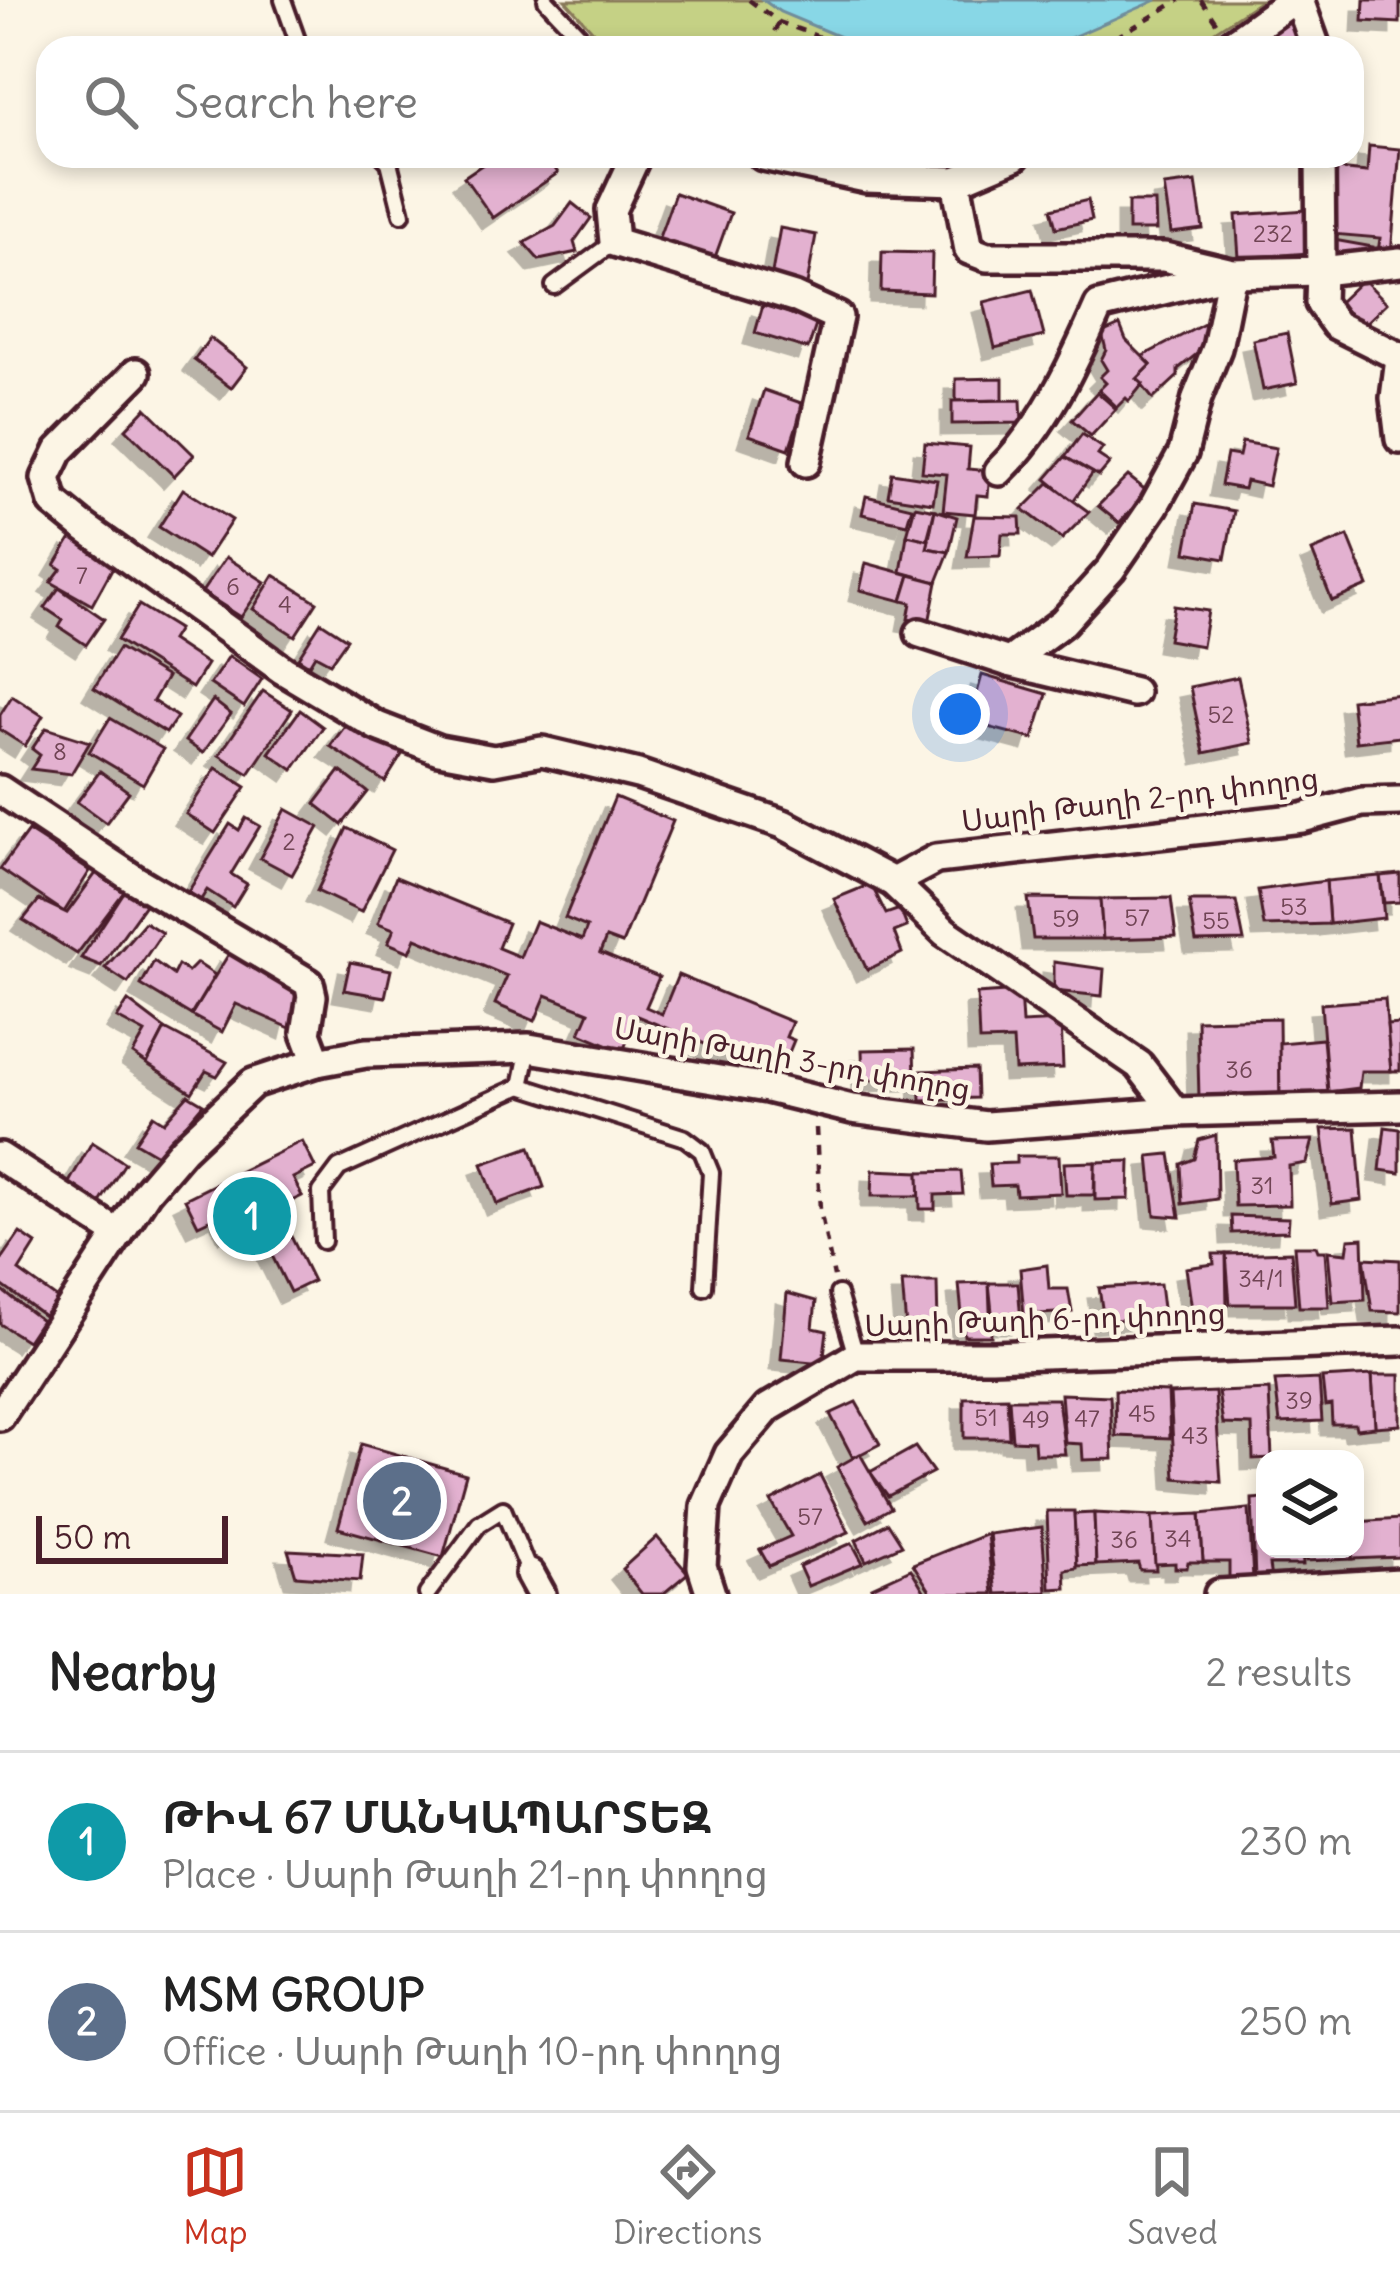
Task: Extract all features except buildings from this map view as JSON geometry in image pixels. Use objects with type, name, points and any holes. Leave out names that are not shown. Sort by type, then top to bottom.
[{"type":"street","points":[[1244,36],[1296,0],[1311,36]]},
{"type":"street","points":[[630,168],[611,210],[614,242],[794,297],[838,317],[806,462]]},
{"type":"street","points":[[819,168],[866,178],[956,182],[988,168]]},
{"type":"street","points":[[1319,168],[1320,303],[1336,325],[1400,358],[1396,398],[1400,439]]},
{"type":"street","points":[[956,182],[969,250],[987,257],[1164,257],[1232,273]]},
{"type":"street","points":[[999,471],[1031,439],[1099,306],[1232,273],[1321,271],[1400,262]]},
{"type":"street","points":[[1009,662],[1063,622],[1111,569],[1154,506],[1184,453],[1197,398],[1217,348],[1232,273]]},
{"type":"street","points":[[136,374],[59,451],[46,478],[53,502],[283,670],[377,726],[439,750],[494,760],[542,751],[638,774],[783,824],[893,882],[945,932],[1139,1065],[1175,1112]]},
{"type":"street","points":[[920,633],[1009,662],[1134,692]]},
{"type":"street","points":[[0,790],[134,879],[308,982],[312,996],[306,1033],[317,1062]]},
{"type":"street","name":"Սարի Թաղի 2-րդ փողոց","points":[[893,882],[936,859],[1302,818],[1362,802],[1400,801]]},
{"type":"street","name":"Սարի Թաղի 3-րդ փողոց","points":[[0,1416],[147,1190],[183,1149],[253,1083],[317,1062],[366,1054],[529,1048],[767,1088],[852,1109],[986,1126],[1175,1112],[1400,1106]]},
{"type":"street","points":[[0,1157],[119,1234]]},
{"type":"street","name":"Սարի Թաղի 6-րդ փողոց","points":[[711,1594],[702,1566],[706,1506],[729,1454],[768,1408],[856,1356],[992,1356],[1400,1341]]},
{"type":"street","points":[[1219,1594],[1400,1583]]},
{"type":"lane","points":[[283,0],[296,36]]},
{"type":"lane","points":[[546,0],[580,36]]},
{"type":"lane","points":[[390,168],[402,214]]},
{"type":"lane","points":[[554,286],[614,242]]},
{"type":"lane","points":[[521,1086],[529,1048]]},
{"type":"lane","points":[[323,1240],[320,1192],[339,1168],[521,1086],[696,1145],[711,1173],[704,1287]]},
{"type":"lane","points":[[838,1294],[856,1356]]},
{"type":"lane","points":[[427,1594],[479,1524],[503,1509],[536,1584]]},
{"type":"path","points":[[749,0],[779,22],[816,36]]},
{"type":"path","points":[[1118,36],[1180,0]]},
{"type":"path","points":[[773,36],[779,22]]},
{"type":"path","points":[[838,1294],[820,1210],[815,1125],[852,1109]]},
{"type":"green space","points":[[565,0],[1262,0],[1207,36],[597,36]]},
{"type":"water","points":[[763,0],[1157,0],[1074,36],[837,36]]},
{"type":"place","name":"ԹԻՎ 67 ՄԱՆԿԱՊԱՐՏԵԶ","points":[[252,1216]]},
{"type":"place","name":"MSM GROUP","points":[[402,1501]]}]
